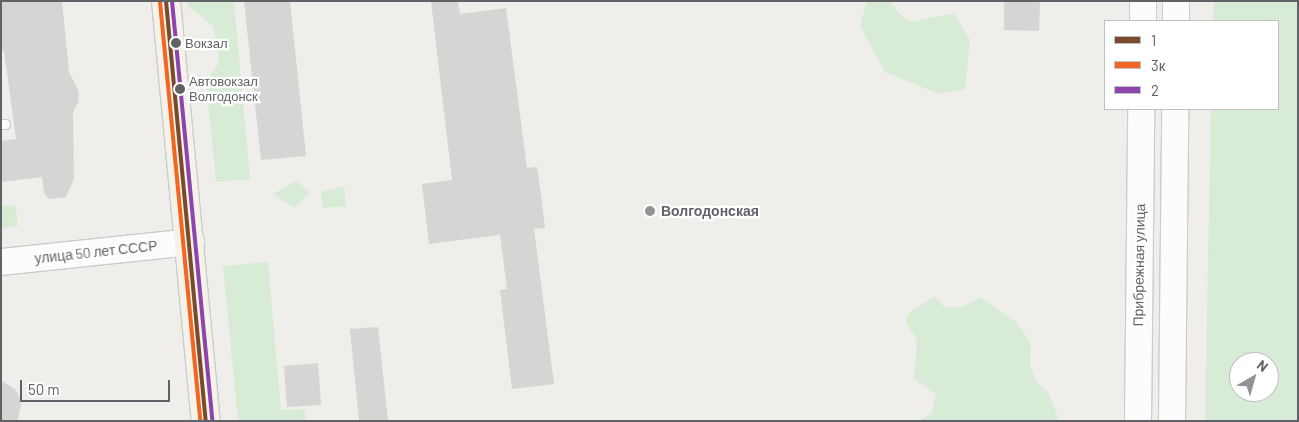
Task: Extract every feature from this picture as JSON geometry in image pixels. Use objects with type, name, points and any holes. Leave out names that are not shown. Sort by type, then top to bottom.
[{"type":"main road","points":[[166,1],[206,421]]},
{"type":"main road","points":[[1143,1],[1143,20]]},
{"type":"main road","points":[[1176,1],[1176,20]]},
{"type":"main road","name":"Прибрежная улица","points":[[1138,421],[1141,110]]},
{"type":"main road","points":[[1172,421],[1175,110]]},
{"type":"main road","name":"улица 50 лет СССР","points":[[1,262],[190,242]]},
{"type":"green space","points":[[187,1],[234,1],[250,179],[216,182],[206,81],[219,63],[214,27],[188,6]]},
{"type":"green space","points":[[867,1],[890,1],[899,13],[910,22],[954,13],[970,40],[965,89],[939,94],[885,72],[860,26]]},
{"type":"green space","points":[[1214,1],[1298,1],[1298,421],[1205,421],[1211,110],[1279,110],[1279,20],[1213,20]]},
{"type":"green space","points":[[296,181],[310,192],[294,208],[273,194]]},
{"type":"green space","points":[[344,186],[346,206],[323,208],[321,192]]},
{"type":"green space","points":[[15,205],[18,226],[1,229],[1,206]]},
{"type":"green space","points":[[268,262],[281,410],[304,409],[306,421],[238,421],[223,266]]},
{"type":"green space","points":[[935,296],[944,307],[962,307],[980,297],[1016,322],[1031,344],[1030,364],[1036,382],[1049,393],[1059,421],[919,421],[932,413],[936,394],[914,379],[917,340],[905,321],[909,313]]},
{"type":"building","points":[[1,1],[62,1],[69,72],[79,92],[78,103],[73,112],[74,179],[66,197],[49,199],[44,193],[42,177],[1,182],[1,141],[16,139],[4,51],[1,51]]},
{"type":"building","name":"Автовокзал Волгодонск","points":[[244,1],[290,1],[306,156],[261,160]]},
{"type":"building","points":[[431,1],[458,1],[460,14],[506,8],[527,168],[537,167],[541,195],[545,228],[534,229],[554,384],[512,389],[500,290],[507,289],[500,235],[429,244],[422,184],[452,180]]},
{"type":"building","points":[[1004,1],[1040,1],[1039,31],[1004,30]]},
{"type":"building","points":[[378,327],[388,421],[359,421],[350,329]]},
{"type":"building","points":[[318,363],[321,405],[287,407],[284,366]]},
{"type":"building","points":[[1,380],[16,390],[20,398],[21,406],[17,421],[1,421]]},
{"type":"transit line","name":"1","points":[[166,1],[206,421]]},
{"type":"transit line","name":"2","points":[[172,1],[212,420]]},
{"type":"transit line","name":"3к","points":[[160,2],[200,421]]},
{"type":"place","name":"Вокзал","points":[[176,43]]},
{"type":"place","name":"Автовокзал Волгодонск","points":[[180,89]]},
{"type":"place","name":"Волгодонская","points":[[650,211]]}]
